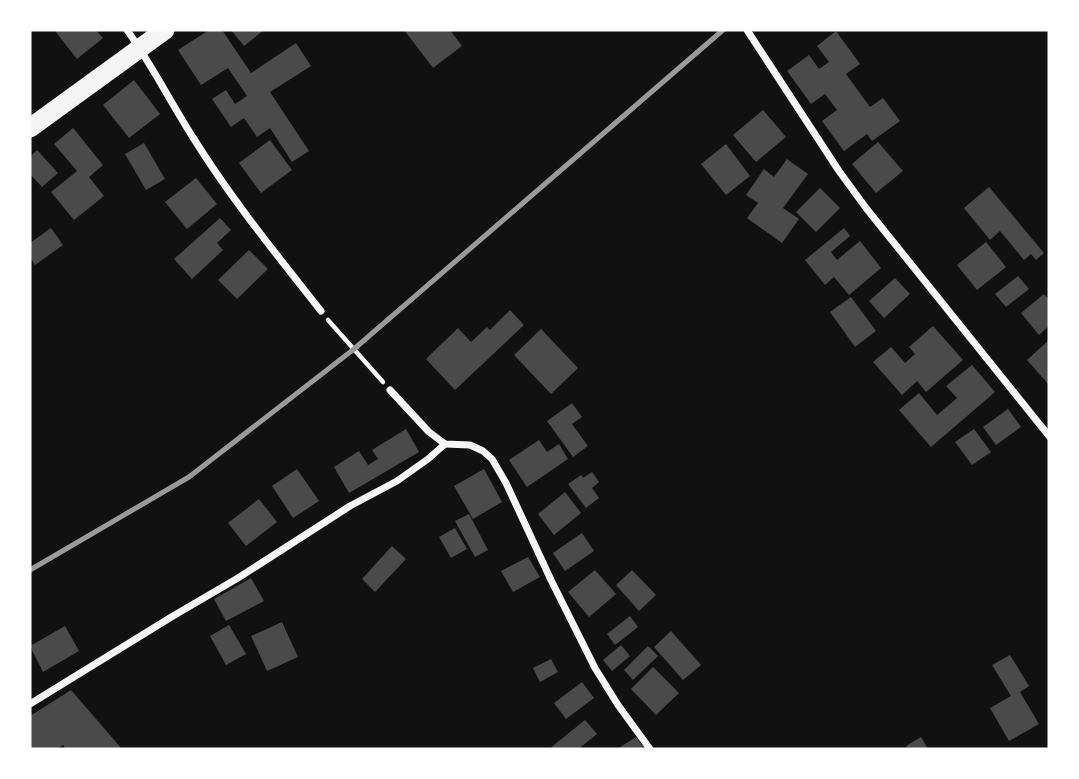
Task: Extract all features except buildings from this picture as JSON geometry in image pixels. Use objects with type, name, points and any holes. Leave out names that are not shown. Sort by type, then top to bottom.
[{"type":"highway","points":[[30,128],[165,30]]},
{"type":"street","points":[[127,30],[194,141],[237,203],[321,311]]},
{"type":"street","points":[[747,30],[866,208],[1049,436]]},
{"type":"street","points":[[390,390],[429,432],[445,444],[470,445],[492,459],[595,668],[650,749]]},
{"type":"street","points":[[30,704],[173,615],[239,578],[350,506],[397,481],[445,444]]},
{"type":"path","points":[[321,311],[390,390]]},
{"type":"railway","points":[[30,570],[189,477],[354,349],[723,30]]}]
